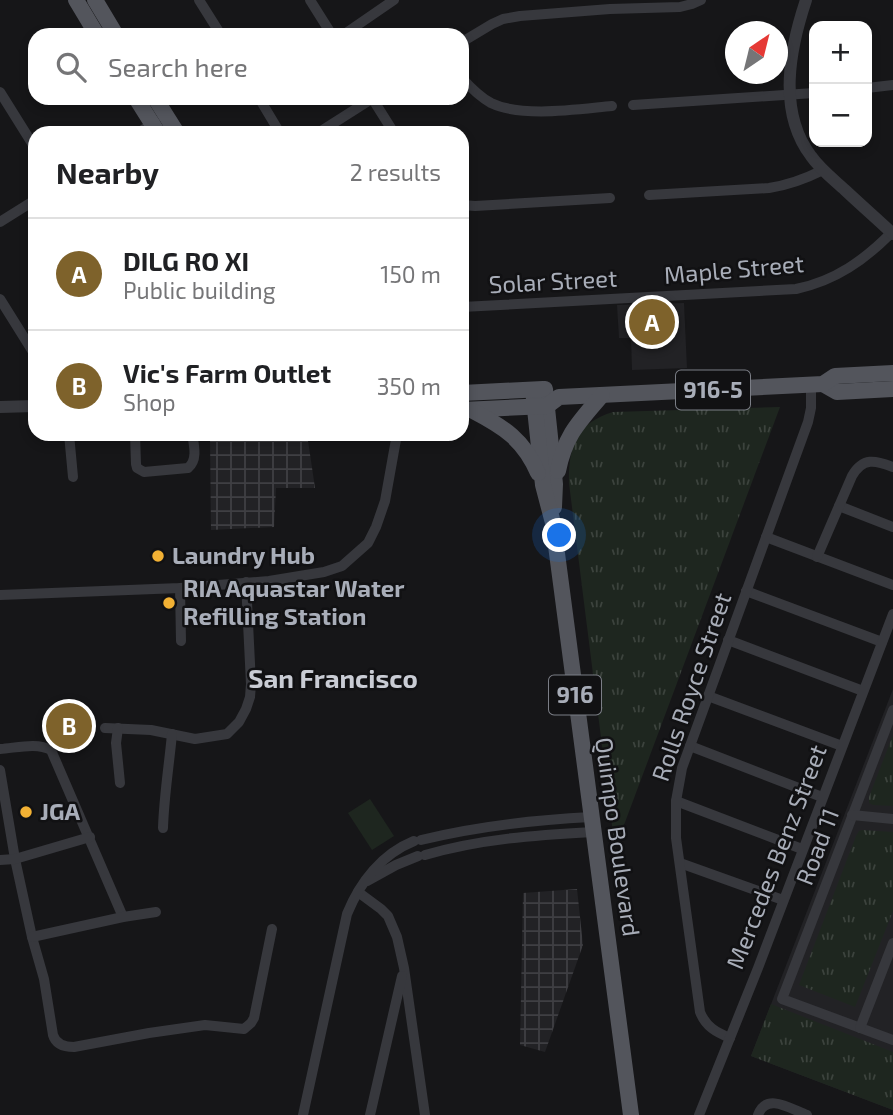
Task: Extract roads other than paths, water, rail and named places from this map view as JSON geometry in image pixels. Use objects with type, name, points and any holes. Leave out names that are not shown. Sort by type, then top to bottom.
[{"type":"main road","points":[[76,0],[93,28]]},
{"type":"main road","points":[[95,0],[112,28]]},
{"type":"main road","points":[[142,105],[159,124]]},
{"type":"main road","points":[[157,105],[159,124]]},
{"type":"main road","name":"916-5","points":[[469,410],[544,398],[817,384],[835,376],[893,373]]},
{"type":"main road","name":"916-5","points":[[817,384],[837,392],[893,389]]},
{"type":"main road","name":"916-5","points":[[469,393],[544,398]]},
{"type":"main road","points":[[549,485],[569,437],[602,395]]},
{"type":"main road","name":"Quimpo Boulevard","points":[[544,398],[553,523],[631,1115]]},
{"type":"main road","points":[[469,411],[496,423],[520,442],[549,485]]},
{"type":"street","points":[[199,0],[217,28]]},
{"type":"street","points":[[310,0],[328,28]]},
{"type":"street","points":[[353,28],[394,0]]},
{"type":"street","points":[[469,38],[492,23],[512,17],[680,7],[701,0]]},
{"type":"street","points":[[806,0],[791,58],[794,120],[802,142],[823,170],[893,233]]},
{"type":"street","points":[[872,87],[893,85]]},
{"type":"street","points":[[469,86],[491,103],[505,108],[536,111],[612,106]]},
{"type":"street","points":[[0,92],[28,137]]},
{"type":"street","points":[[633,105],[809,93]]},
{"type":"street","points":[[263,105],[276,126]]},
{"type":"street","points":[[329,126],[361,105]]},
{"type":"street","points":[[376,105],[390,126]]},
{"type":"street","points":[[649,195],[786,185],[823,170]]},
{"type":"street","points":[[469,205],[610,198]]},
{"type":"street","points":[[0,222],[28,204]]},
{"type":"street","name":"Maple Street","points":[[647,298],[811,286],[855,265],[893,233]]},
{"type":"street","name":"Solar Street","points":[[469,307],[647,298]]},
{"type":"street","points":[[0,299],[28,344]]},
{"type":"street","name":"Rolls Royce Street","points":[[730,1038],[710,1028],[700,1012],[675,819],[678,785],[808,422],[817,384]]},
{"type":"street","points":[[0,407],[28,406]]},
{"type":"street","points":[[70,441],[73,477]]},
{"type":"street","points":[[135,441],[137,468],[144,472],[188,468],[194,459],[193,441]]},
{"type":"street","points":[[0,595],[180,588],[269,580],[324,572],[342,566],[368,543],[376,527],[385,501],[396,441]]},
{"type":"street","points":[[817,557],[852,476],[860,465],[866,461],[893,467]]},
{"type":"street","points":[[839,506],[893,527]]},
{"type":"street","points":[[766,537],[893,585]]},
{"type":"street","points":[[105,728],[151,730],[195,739],[227,734],[239,722],[250,697],[251,684],[246,582]]},
{"type":"street","points":[[180,588],[181,641]]},
{"type":"street","points":[[746,591],[882,642]]},
{"type":"street","name":"Mercedes Benz Street","points":[[699,1115],[893,614]]},
{"type":"street","points":[[729,640],[863,691]]},
{"type":"street","points":[[708,696],[842,746]]},
{"type":"street","name":"Road 11","points":[[860,1028],[782,999],[893,710]]},
{"type":"street","points":[[118,729],[116,743],[120,783]]},
{"type":"street","points":[[163,828],[172,734]]},
{"type":"street","points":[[0,749],[40,746],[51,750],[123,917]]},
{"type":"street","points":[[690,746],[822,797]]},
{"type":"street","points":[[0,771],[15,859],[44,979],[53,1035],[59,1044],[74,1047],[205,1025],[244,1029],[254,1018],[272,929]]},
{"type":"street","points":[[676,801],[802,849]]},
{"type":"street","points":[[852,816],[893,819]]},
{"type":"street","points":[[303,1115],[347,914],[361,888],[388,855],[418,841],[479,827],[526,821],[592,824]]},
{"type":"street","points":[[361,888],[396,865],[421,855],[502,838],[592,824]]},
{"type":"street","points":[[436,836],[440,850]]},
{"type":"street","points":[[0,860],[15,859],[90,837]]},
{"type":"street","points":[[680,863],[783,900]]},
{"type":"street","points":[[361,888],[388,916],[397,937],[425,1115]]},
{"type":"street","points":[[32,937],[156,912]]},
{"type":"street","points":[[893,943],[860,1028],[893,1040]]},
{"type":"street","points":[[370,1115],[404,968]]},
{"type":"street","points":[[759,1112],[763,1105],[776,1103],[807,1115]]},
{"type":"place","name":"DILG RO XI","points":[[652,322]]},
{"type":"place","name":"Laundry Hub","points":[[158,556]]},
{"type":"place","name":"RIA Aquastar Water Refilling Station","points":[[169,603]]},
{"type":"place","name":"Vic's Farm Outlet","points":[[69,726]]},
{"type":"place","name":"JGA","points":[[26,812]]},
{"type":"district","name":"San Francisco","points":[[333,679]]}]
